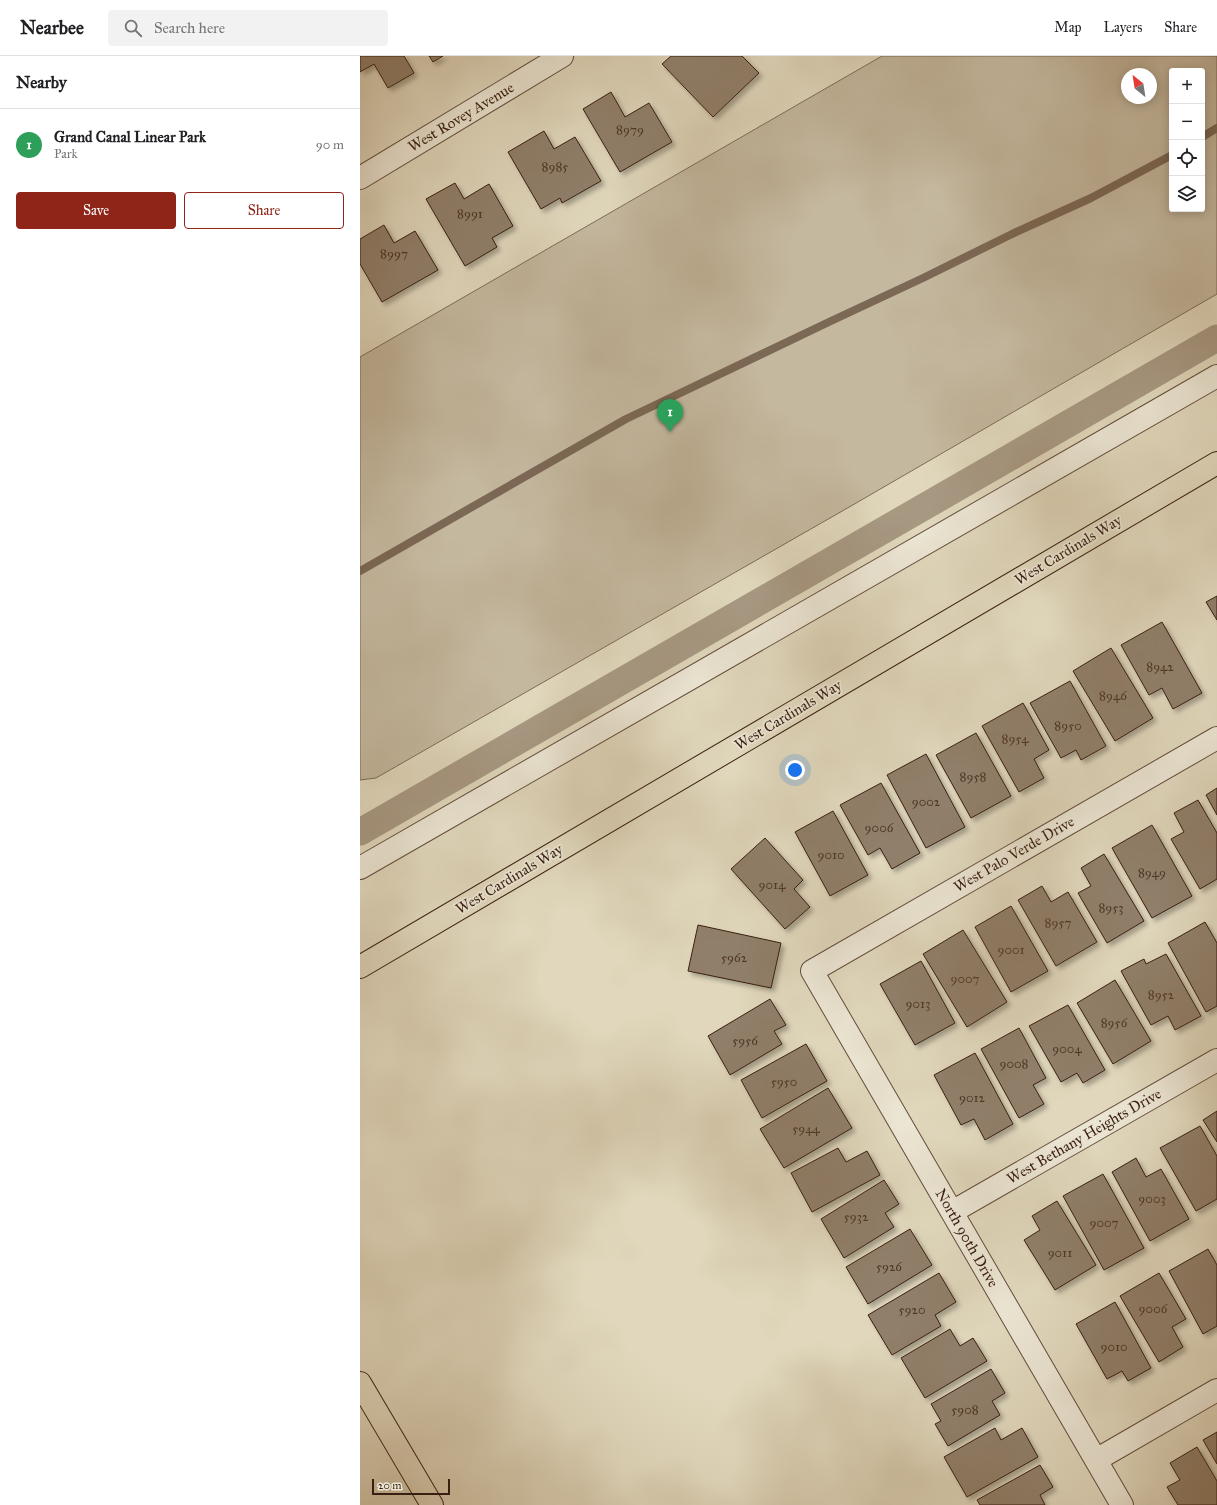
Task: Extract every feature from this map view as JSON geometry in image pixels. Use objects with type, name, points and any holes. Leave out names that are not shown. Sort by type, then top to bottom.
[{"type":"main road","name":"West Cardinals Way","points":[[360,967],[1217,462]]},
{"type":"main road","points":[[360,1383],[432,1505]]},
{"type":"street","name":"West Rovey Avenue","points":[[360,178],[562,56]]},
{"type":"street","points":[[360,868],[1217,376]]},
{"type":"street","name":"West Palo Verde Drive","points":[[812,971],[1217,738]]},
{"type":"street","name":"North 90th Drive","points":[[812,971],[1122,1505]]},
{"type":"street","name":"West Bethany Heights Drive","points":[[952,1212],[1217,1060]]},
{"type":"street","points":[[1096,1460],[1217,1390]]},
{"type":"shaded area","points":[[882,56],[1217,56],[1217,294],[376,778],[360,780],[360,357]]},
{"type":"building","points":[[360,56],[404,56],[414,73],[388,88],[374,64],[360,72]]},
{"type":"building","points":[[429,56],[443,56],[433,62]]},
{"type":"building","points":[[671,56],[742,56],[759,73],[713,117],[662,64]]},
{"type":"building","points":[[611,92],[625,117],[649,103],[672,142],[620,172],[583,109]]},
{"type":"building","points":[[544,131],[554,149],[575,137],[601,181],[562,203],[560,198],[541,209],[508,152]]},
{"type":"building","points":[[455,183],[464,199],[489,184],[513,226],[492,238],[497,247],[465,266],[426,199]]},
{"type":"building","points":[[384,225],[394,243],[415,231],[438,270],[382,302],[360,264],[360,239]]},
{"type":"building","points":[[1217,596],[1217,620],[1206,602]]},
{"type":"building","points":[[1162,622],[1202,693],[1173,709],[1162,688],[1149,695],[1121,645]]},
{"type":"building","points":[[1111,648],[1153,718],[1115,741],[1073,671]]},
{"type":"building","points":[[1070,681],[1106,746],[1081,760],[1076,750],[1061,758],[1030,703]]},
{"type":"building","points":[[1023,703],[1049,750],[1034,759],[1044,778],[1019,792],[982,726]]},
{"type":"building","points":[[976,733],[1011,796],[971,818],[936,755]]},
{"type":"building","points":[[926,754],[965,827],[926,848],[887,775]]},
{"type":"building","points":[[881,783],[920,853],[892,869],[880,848],[868,855],[840,805]]},
{"type":"building","points":[[1217,788],[1217,815],[1206,795]]},
{"type":"building","points":[[1198,800],[1217,833],[1217,879],[1200,889],[1171,839],[1184,832],[1174,813]]},
{"type":"building","points":[[833,811],[868,875],[830,896],[795,832]]},
{"type":"building","points":[[1152,825],[1192,896],[1152,918],[1112,848]]},
{"type":"building","points":[[765,838],[803,880],[794,889],[810,907],[785,929],[731,869]]},
{"type":"building","points":[[1104,854],[1144,921],[1107,943],[1078,893],[1091,886],[1081,868]]},
{"type":"building","points":[[1042,886],[1051,902],[1068,892],[1097,942],[1056,966],[1018,900]]},
{"type":"building","points":[[1011,906],[1048,971],[1011,992],[975,927]]},
{"type":"building","points":[[1205,922],[1217,943],[1217,1006],[1206,1012],[1168,943]]},
{"type":"building","points":[[698,925],[781,943],[771,988],[688,971]]},
{"type":"building","points":[[963,930],[1007,1002],[967,1027],[923,954]]},
{"type":"building","points":[[1166,954],[1201,1016],[1175,1030],[1168,1016],[1151,1025],[1121,971],[1144,959],[1146,964]]},
{"type":"building","points":[[921,961],[955,1023],[915,1045],[880,984]]},
{"type":"building","points":[[1115,980],[1151,1041],[1113,1064],[1077,1003]]},
{"type":"building","points":[[770,999],[786,1025],[774,1031],[782,1044],[730,1075],[708,1036]]},
{"type":"building","points":[[1068,1005],[1105,1070],[1083,1083],[1077,1073],[1061,1082],[1029,1026]]},
{"type":"building","points":[[1019,1028],[1046,1078],[1033,1085],[1044,1104],[1019,1118],[981,1049]]},
{"type":"building","points":[[806,1044],[827,1081],[762,1118],[741,1080]]},
{"type":"building","points":[[975,1053],[1013,1124],[985,1140],[974,1119],[961,1125],[934,1075]]},
{"type":"building","points":[[828,1088],[852,1128],[784,1168],[760,1129]]},
{"type":"building","points":[[1217,1111],[1217,1142],[1203,1120]]},
{"type":"building","points":[[1200,1126],[1217,1156],[1217,1199],[1196,1211],[1160,1148]]},
{"type":"building","points":[[838,1148],[846,1162],[867,1151],[880,1175],[812,1212],[791,1173]]},
{"type":"building","points":[[1136,1158],[1146,1177],[1161,1169],[1189,1219],[1150,1241],[1112,1172]]},
{"type":"building","points":[[1103,1174],[1144,1248],[1104,1270],[1063,1196]]},
{"type":"building","points":[[884,1180],[899,1204],[885,1213],[894,1227],[844,1258],[821,1219]]},
{"type":"building","points":[[1057,1201],[1096,1265],[1055,1290],[1024,1240],[1040,1230],[1032,1216]]},
{"type":"building","points":[[910,1229],[932,1265],[868,1304],[846,1267]]},
{"type":"building","points":[[1208,1249],[1217,1265],[1217,1326],[1203,1334],[1169,1271]]},
{"type":"building","points":[[939,1273],[956,1302],[935,1315],[941,1326],[892,1355],[868,1315]]},
{"type":"building","points":[[1159,1273],[1186,1319],[1172,1327],[1183,1347],[1159,1362],[1120,1296]]},
{"type":"building","points":[[1115,1302],[1151,1368],[1128,1381],[1122,1371],[1107,1379],[1076,1324]]},
{"type":"building","points":[[950,1329],[960,1346],[973,1338],[987,1361],[925,1398],[901,1358]]},
{"type":"building","points":[[991,1369],[1005,1393],[992,1401],[1000,1415],[948,1446],[935,1424],[941,1421],[931,1404]]},
{"type":"building","points":[[995,1428],[1001,1440],[1022,1428],[1038,1457],[967,1497],[944,1457]]},
{"type":"building","points":[[1217,1432],[1217,1464],[1203,1440]]},
{"type":"building","points":[[1197,1447],[1217,1481],[1217,1505],[1178,1505],[1167,1487],[1180,1480],[1170,1463]]},
{"type":"building","points":[[1040,1465],[1053,1487],[1040,1495],[1045,1505],[980,1505],[977,1500]]},
{"type":"waterway","points":[[1205,135],[1217,128]]},
{"type":"waterway","points":[[360,571],[626,419],[923,278],[1012,234],[1091,198],[1169,157]]},
{"type":"waterway","points":[[360,832],[1217,338]]},
{"type":"place","name":"Grand Canal Linear Park","points":[[670,432]]}]
